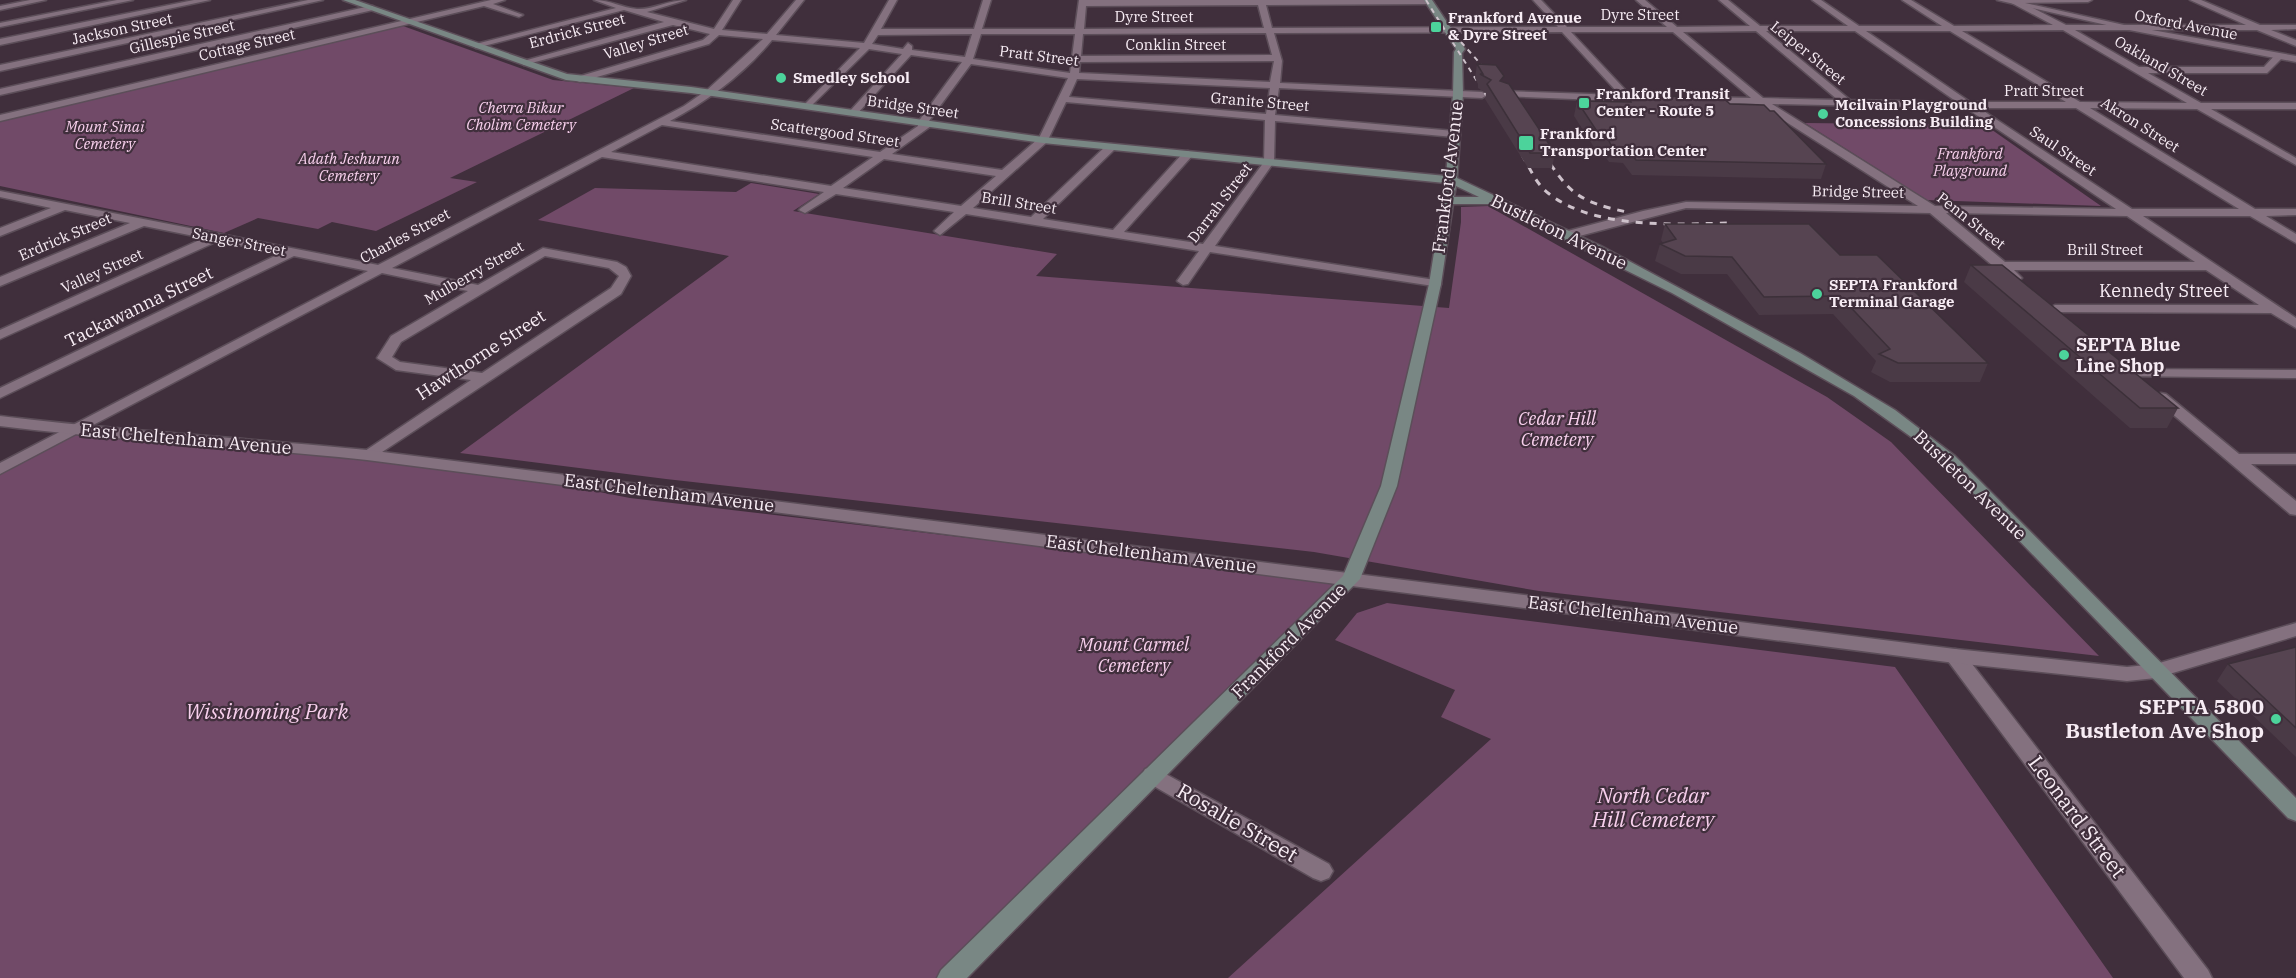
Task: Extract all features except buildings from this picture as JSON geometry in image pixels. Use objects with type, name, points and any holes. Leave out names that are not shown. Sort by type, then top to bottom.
[{"type":"main road","name":"Bridge Street","points":[[347,0],[566,77],[710,92],[1043,140],[1451,180]]},
{"type":"main road","name":"Frankford Avenue","points":[[950,978],[1351,579],[1389,486],[1435,284],[1451,180],[1458,94],[1458,52],[1461,49],[1428,1]]},
{"type":"main road","name":"Bustleton Avenue","points":[[1451,180],[1677,290],[1697,303],[1842,380],[1923,436],[1949,459],[2296,812]]},
{"type":"main road","points":[[1448,200],[1498,202]]},
{"type":"street","points":[[0,8],[42,0]]},
{"type":"street","points":[[0,26],[124,0],[196,33]]},
{"type":"street","points":[[0,42],[206,0]]},
{"type":"street","name":"Jackson Street","points":[[0,68],[319,0]]},
{"type":"street","points":[[473,0],[519,15]]},
{"type":"street","name":"Cottage Street","points":[[0,118],[501,0]]},
{"type":"street","name":"Pratt Street","points":[[598,0],[716,33],[867,46],[1074,76],[1482,94]]},
{"type":"street","points":[[637,12],[682,0]]},
{"type":"street","name":"Valley Street","points":[[580,79],[706,42],[716,33],[736,0]]},
{"type":"street","name":"Charles Street","points":[[0,469],[687,108],[710,92],[759,50],[800,0]]},
{"type":"street","points":[[808,106],[867,46],[893,0]]},
{"type":"street","points":[[804,210],[925,124],[968,61],[987,0]]},
{"type":"street","points":[[1537,0],[1629,99]]},
{"type":"street","name":"Penn Street","points":[[1640,0],[1760,101],[1941,215],[2028,288]]},
{"type":"street","name":"Leiper Street","points":[[1723,0],[1848,103]]},
{"type":"street","name":"Saul Street","points":[[1816,0],[1968,105],[2296,324]]},
{"type":"street","name":"Akron Street","points":[[1906,0],[2296,239]]},
{"type":"street","name":"Oxford Avenue","points":[[2001,0],[2124,27],[2296,59]]},
{"type":"street","points":[[2013,2],[2088,0]]},
{"type":"street","points":[[2194,0],[2296,43]]},
{"type":"street","name":"Darrah Street","points":[[1183,281],[1269,162],[1270,118],[1278,61],[1260,1]]},
{"type":"street","points":[[940,231],[1043,140],[1074,76],[1083,2],[1428,1]]},
{"type":"street","name":"Oakland Street","points":[[2013,2],[2063,27],[2296,162]]},
{"type":"street","name":"Gillespie Street","points":[[0,92],[370,8]]},
{"type":"street","points":[[476,45],[625,8]]},
{"type":"street","name":"Erdrick Street","points":[[524,62],[673,22]]},
{"type":"street","name":"Dyre Street","points":[[876,32],[2296,27]]},
{"type":"street","points":[[853,113],[907,54],[905,52],[914,32]]},
{"type":"street","points":[[207,38],[217,43]]},
{"type":"street","points":[[2137,70],[2267,70],[2279,56]]},
{"type":"street","name":"Conklin Street","points":[[1077,59],[1276,58]]},
{"type":"street","points":[[0,60],[21,72]]},
{"type":"street","points":[[31,77],[73,101]]},
{"type":"street","points":[[1504,94],[1663,99]]},
{"type":"street","name":"Granite Street","points":[[1062,99],[1454,134]]},
{"type":"street","name":"Pratt Street","points":[[1696,100],[1968,105],[2296,106]]},
{"type":"street","name":"Scattergood Street","points":[[659,122],[1006,174]]},
{"type":"street","points":[[1033,222],[1111,147]]},
{"type":"street","name":"Brill Street","points":[[598,153],[1435,284]]},
{"type":"street","points":[[1116,234],[1188,154]]},
{"type":"street","name":"Sanger Street","points":[[0,194],[479,289]]},
{"type":"street","name":"Bridge Street","points":[[1568,235],[1647,213],[1686,205],[2128,213],[2296,212]]},
{"type":"street","points":[[0,232],[64,207]]},
{"type":"street","name":"Erdrick Street","points":[[0,282],[143,222]]},
{"type":"street","name":"Valley Street","points":[[0,335],[217,237]]},
{"type":"street","name":"Tackawanna Street","points":[[0,394],[293,252]]},
{"type":"street","name":"Mulberry Street","points":[[483,377],[396,366],[388,363],[384,358],[385,353],[402,335],[543,252],[613,265],[622,270],[625,276],[617,290]]},
{"type":"street","name":"Brill Street","points":[[2002,266],[2209,266]]},
{"type":"street","name":"Hawthorne Street","points":[[367,455],[617,290]]},
{"type":"street","name":"Kennedy Street","points":[[2072,324],[2050,306],[2273,309]]},
{"type":"street","points":[[2296,374],[2127,370],[2296,510]]},
{"type":"street","name":"East Cheltenham Avenue","points":[[0,421],[73,430],[248,443],[367,455],[1955,656],[2127,674],[2157,671],[2296,628]]},
{"type":"street","points":[[2235,459],[2296,459]]},
{"type":"street","name":"Leonard Street","points":[[1955,656],[2199,978]]},
{"type":"street","name":"Rosalie Street","points":[[1153,775],[1321,871]]},
{"type":"green space","points":[[403,26],[553,80],[634,88],[450,178],[477,182],[376,231],[332,222],[318,229],[258,218],[224,233],[0,186],[0,121]]},
{"type":"green space","name":"Frankford Playground","points":[[1805,123],[1985,125],[2101,206],[1927,200]]},
{"type":"green space","name":"Cedar Hill Cemetery","points":[[751,183],[819,194],[793,211],[1057,254],[1036,276],[1449,308],[1461,207],[1488,206],[1827,397],[1891,442],[2099,656],[1539,591],[1314,552],[666,479],[460,453],[729,256],[538,220],[595,188],[736,192]]},
{"type":"green space","name":"Wissinoming Park","points":[[73,430],[481,469],[630,498],[994,541],[1351,579],[950,978],[0,978],[0,469]]},
{"type":"green space","name":"North Cedar Hill Cemetery","points":[[1387,603],[1895,667],[2113,978],[1228,978],[1491,739],[1441,717],[1455,690],[1335,640],[1357,613]]},
{"type":"railway","points":[[1426,0],[1494,108]]},
{"type":"railway","points":[[1461,42],[1493,78]]},
{"type":"railway","points":[[1543,152],[1560,177],[1576,194],[1597,204],[1627,212]]},
{"type":"railway","points":[[1522,155],[1548,193],[1567,205],[1588,213],[1612,219],[1661,224],[1732,223]]},
{"type":"place","name":"Frankford Avenue & Dyre Street","points":[[1436,27]]},
{"type":"place","name":"Smedley School","points":[[781,78]]},
{"type":"place","name":"Frankford Transit Center - Route 5","points":[[1584,103]]},
{"type":"place","name":"Mcilvain Playground Concessions Building","points":[[1823,114]]},
{"type":"place","name":"Frankford Transportation Center","points":[[1526,143]]},
{"type":"place","name":"SEPTA Frankford Terminal Garage","points":[[1817,294]]},
{"type":"place","name":"SEPTA Blue Line Shop","points":[[2064,355]]},
{"type":"place","name":"SEPTA 5800 Bustleton Ave Shop","points":[[2276,719]]},
{"type":"park label","name":"Chevra Bikur Cholim Cemetery","points":[[521,116]]},
{"type":"park label","name":"Mount Sinai Cemetery","points":[[105,136]]},
{"type":"park label","name":"Adath Jeshurun Cemetery","points":[[349,168]]},
{"type":"park label","name":"Mount Carmel Cemetery","points":[[1134,655]]}]
